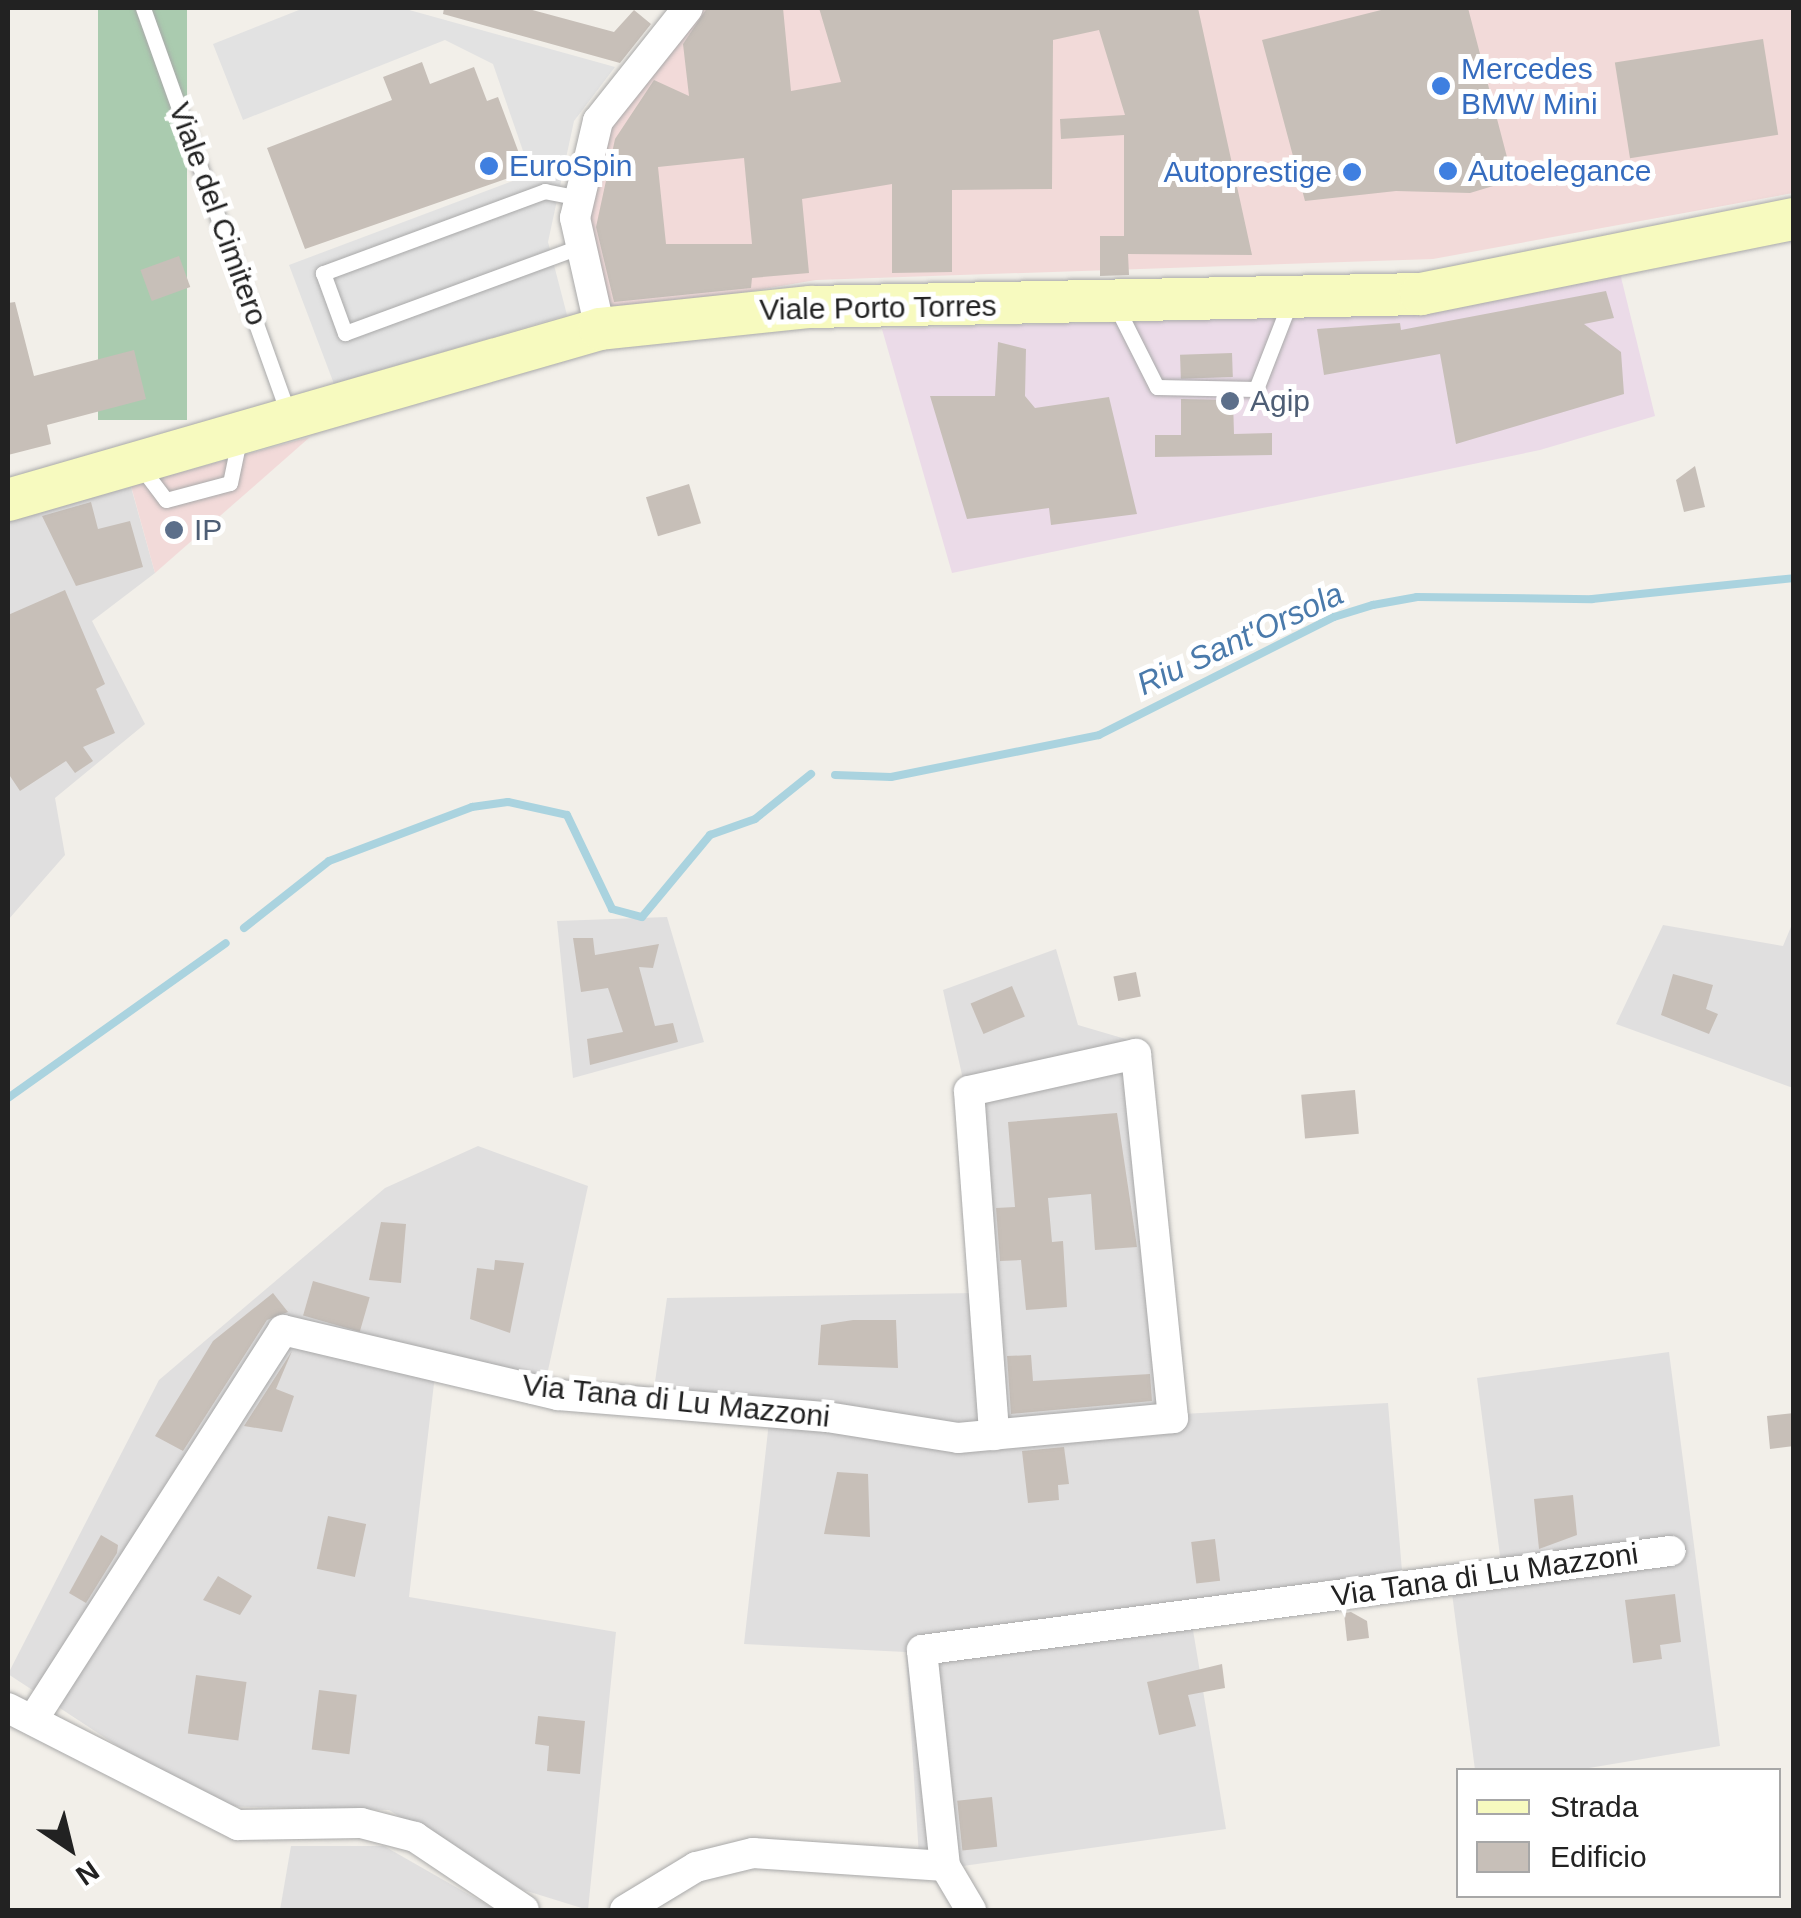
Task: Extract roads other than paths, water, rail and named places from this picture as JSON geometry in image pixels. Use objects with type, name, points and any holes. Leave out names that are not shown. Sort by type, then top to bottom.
[{"type":"main road","name":"Viale Porto Torres","points":[[8,500],[292,422],[600,328],[811,307],[1290,302],[1421,294],[1785,222]]},
{"type":"street","points":[[600,328],[582,246],[580,198],[598,121],[688,8]]},
{"type":"street","name":"Via Tana di Lu Mazzoni","points":[[524,1910],[415,1837],[361,1822],[238,1824],[21,1713],[283,1330],[558,1395],[828,1417],[958,1438],[994,1435],[1172,1418],[1136,1054],[969,1091],[994,1435]]},
{"type":"street","name":"Via Tana di Lu Mazzoni","points":[[970,1910],[945,1866],[922,1650],[1670,1551]]},
{"type":"street","points":[[626,1910],[696,1867],[753,1854],[945,1866]]},
{"type":"lane","name":"Viale del Cimitero","points":[[142,8],[292,422]]},
{"type":"lane","points":[[580,198],[545,192],[323,273],[345,333],[582,246]]},
{"type":"lane","points":[[1116,304],[1157,387],[1256,389],[1290,302]]},
{"type":"waterway","name":"Riu Sant'Orsola","points":[[835,775],[891,777],[1099,735],[1334,617],[1373,605],[1417,597],[1592,599],[1794,578]]},
{"type":"waterway","name":"Riu Sant'Orsola","points":[[244,928],[329,861],[472,807],[508,802],[567,815],[612,909],[642,917],[710,835],[755,819],[811,774]]},
{"type":"waterway","name":"Riu Sant'Orsola","points":[[8,1098],[226,943]]},
{"type":"place","name":"Mercedes BMW Mini","points":[[1441,86]]},
{"type":"place","name":"EuroSpin","points":[[489,166]]},
{"type":"place","name":"Autoelegance","points":[[1448,171]]},
{"type":"place","name":"Autoprestige","points":[[1352,172]]},
{"type":"place","name":"Agip","points":[[1230,401]]},
{"type":"place","name":"IP","points":[[174,530]]}]
